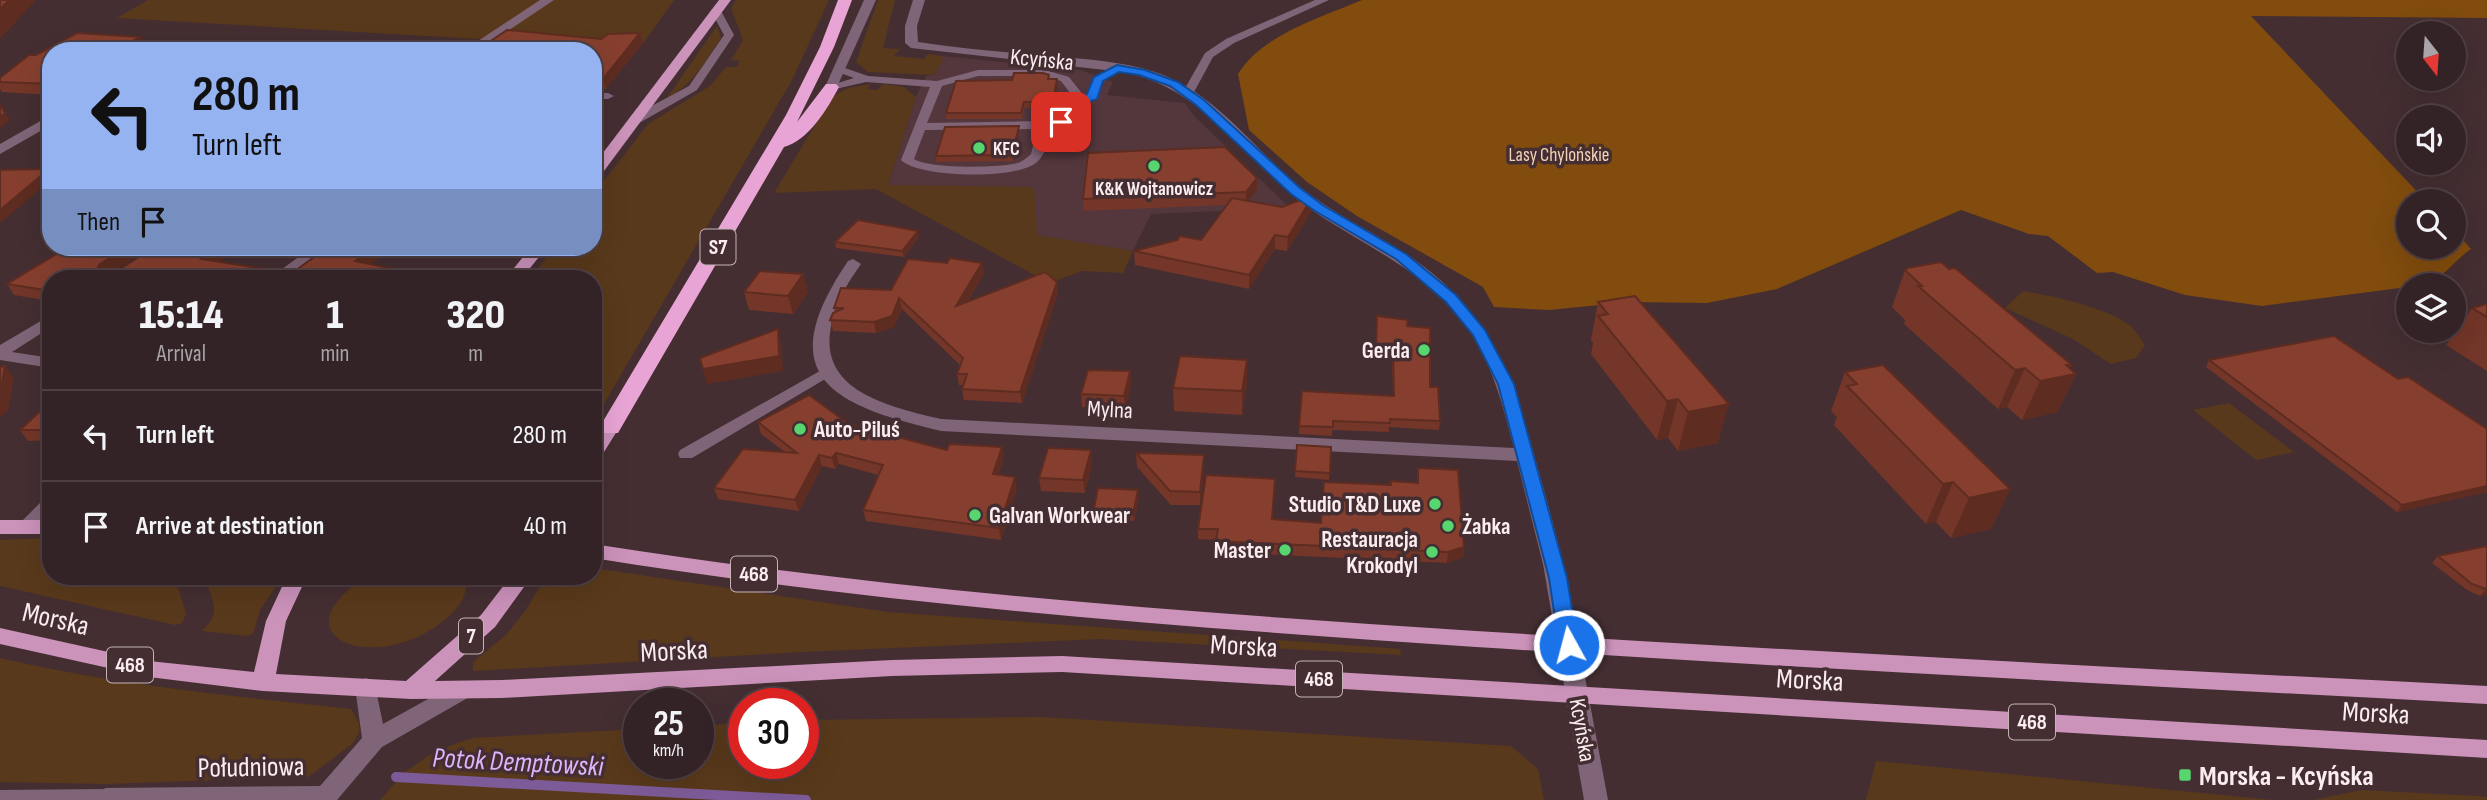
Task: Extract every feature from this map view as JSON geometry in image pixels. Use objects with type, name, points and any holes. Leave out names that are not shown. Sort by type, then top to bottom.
[{"type":"highway","name":"S7","points":[[610,428],[774,150],[818,67],[845,0]]},
{"type":"highway","points":[[774,150],[803,127],[831,87]]},
{"type":"main road","points":[[602,164],[725,0]]},
{"type":"main road","points":[[520,270],[531,256]]},
{"type":"main road","name":"S7","points":[[602,441],[610,428]]},
{"type":"main road","points":[[0,527],[42,527]]},
{"type":"main road","name":"Morska","points":[[602,552],[915,596],[1569,645],[2487,695]]},
{"type":"main road","points":[[262,682],[276,621],[293,585]]},
{"type":"main road","name":"7","points":[[411,690],[488,621],[515,585]]},
{"type":"main road","name":"Morska","points":[[0,636],[136,666],[262,682],[411,690],[463,690],[892,668],[1062,664],[2487,749]]},
{"type":"street","points":[[483,42],[548,0]]},
{"type":"street","points":[[831,87],[870,0]]},
{"type":"street","name":"Kcyńska","points":[[919,0],[910,33],[911,43],[915,45],[1117,68],[1154,75],[1189,92],[1296,191],[1319,208],[1401,257],[1429,278],[1467,315],[1488,347],[1506,384],[1558,578],[1596,800]]},
{"type":"street","points":[[0,150],[42,124]]},
{"type":"street","points":[[289,270],[309,256]]},
{"type":"street","points":[[827,372],[819,353],[818,329],[835,288],[853,264]]},
{"type":"street","points":[[0,354],[42,326]]},
{"type":"street","points":[[0,354],[42,361]]},
{"type":"street","name":"Mylna","points":[[827,372],[837,385],[878,409],[941,425],[1524,455]]},
{"type":"street","points":[[366,687],[374,740]]},
{"type":"street","name":"Południowa","points":[[105,799],[323,798],[374,740],[463,690]]},
{"type":"lane","points":[[1189,92],[1209,55],[1230,41],[1324,0]]},
{"type":"lane","points":[[637,119],[693,88],[729,35],[716,11]]},
{"type":"lane","points":[[1082,101],[1093,96],[1098,79],[1117,68]]},
{"type":"lane","points":[[839,69],[866,79],[937,84],[978,73],[1045,73],[1065,79],[1082,101],[1080,115],[1044,125],[920,127]]},
{"type":"lane","points":[[831,87],[866,79]]},
{"type":"lane","points":[[937,84],[907,160],[911,165],[931,169],[1011,168],[1030,163],[1040,149],[1044,125]]},
{"type":"lane","points":[[602,96],[608,96]]},
{"type":"lane","points":[[686,454],[827,372]]},
{"type":"lane","points":[[26,527],[42,511]]},
{"type":"lane","points":[[0,799],[105,799]]},
{"type":"shaded area","points":[[148,0],[674,0],[644,42],[495,40],[117,18]]},
{"type":"shaded area","points":[[736,0],[829,0],[792,80],[602,407],[602,270],[537,270],[547,256],[602,256],[602,183],[648,124],[710,86],[726,67],[737,67],[740,61],[731,60],[743,40],[731,8]]},
{"type":"shaded area","points":[[878,0],[895,0],[883,48],[900,49],[894,56],[924,59],[928,54],[942,56],[943,60],[934,75],[868,72],[856,62]]},
{"type":"shaded area","points":[[717,26],[721,38],[704,64],[684,86],[667,98]]},
{"type":"shaded area","points":[[942,56],[1080,70],[1113,82],[1107,95],[1185,103],[1193,115],[1290,208],[1151,214],[1133,251],[1036,235],[1034,187],[888,186],[916,97],[926,76],[934,75],[943,60]]},
{"type":"shaded area","points":[[871,84],[867,89],[877,90],[883,84],[904,87],[916,97],[888,185],[1034,187],[1037,235],[1133,251],[1123,273],[1082,271],[1049,283],[876,189],[774,193],[832,97],[848,88]]},
{"type":"shaded area","points":[[2023,291],[2109,314],[2132,327],[2145,345],[2136,358],[2111,364],[2073,339],[2005,308]]},
{"type":"shaded area","points":[[2229,403],[2294,452],[2256,460],[2193,410]]},
{"type":"shaded area","points":[[42,538],[42,585],[178,585],[186,614],[182,623],[175,625],[0,586],[0,540]]},
{"type":"shaded area","points":[[602,569],[888,612],[1400,649],[1401,655],[1100,639],[802,652],[473,671],[473,662],[506,635],[526,610],[541,585],[602,585]]},
{"type":"shaded area","points":[[207,585],[277,585],[260,610],[253,634],[247,636],[202,631],[214,611]]},
{"type":"shaded area","points":[[356,585],[466,585],[460,604],[452,614],[420,636],[392,645],[366,647],[345,642],[332,632],[330,617],[340,598]]},
{"type":"shaded area","points":[[0,658],[130,683],[351,709],[359,723],[359,733],[352,744],[308,777],[105,784],[0,782]]},
{"type":"shaded area","points":[[1041,717],[1511,746],[1538,769],[1544,800],[380,800],[405,772],[436,751],[472,738],[623,730],[623,779],[714,779],[714,725],[728,724],[728,779],[819,779],[819,720]]},
{"type":"shaded area","points":[[1876,761],[2273,800],[1866,800]]},
{"type":"shaded area","points":[[2361,790],[2477,796],[2487,797],[2487,800],[2314,800]]},
{"type":"green space","name":"Lasy Chylońskie","points":[[1362,0],[2487,0],[2487,18],[2251,16],[2396,169],[2396,175],[2401,175],[2415,189],[2396,189],[2396,259],[2459,259],[2444,273],[2396,273],[2396,289],[2262,306],[2185,295],[2113,272],[2097,273],[2048,236],[2029,234],[1961,210],[1777,289],[1707,303],[1630,302],[1549,310],[1494,307],[1483,287],[1357,216],[1307,182],[1249,130],[1238,74],[1262,48],[1311,21]]},
{"type":"building","points":[[0,0],[9,0],[0,9]]},
{"type":"building","points":[[507,30],[601,39],[608,34],[640,33],[603,79],[602,42],[489,42]]},
{"type":"building","points":[[77,33],[140,37],[131,42],[60,42]]},
{"type":"building","points":[[42,52],[42,84],[0,82],[0,78],[29,55]]},
{"type":"building","points":[[1014,73],[1043,73],[1049,75],[1048,79],[1057,79],[1053,102],[1024,102],[1021,113],[946,113],[956,81],[1012,80]]},
{"type":"building","points":[[1019,126],[1012,155],[936,156],[945,127]]},
{"type":"building","points":[[1225,147],[1257,178],[1246,192],[1083,199],[1088,153]]},
{"type":"building","points":[[42,169],[42,175],[0,210],[0,170]]},
{"type":"building","points":[[1309,197],[1311,199],[1288,237],[1275,235],[1249,275],[1134,251],[1177,240],[1180,236],[1201,240],[1232,198],[1282,207]]},
{"type":"building","points":[[858,220],[918,231],[902,251],[835,242]]},
{"type":"building","points":[[53,256],[112,256],[98,268],[120,269],[140,256],[206,256],[201,259],[272,270],[42,270],[42,290],[7,284]]},
{"type":"building","points":[[316,256],[362,256],[355,261],[389,268],[296,270]]},
{"type":"building","points":[[950,258],[982,263],[956,306],[1045,272],[1057,282],[1020,392],[962,389],[967,374],[957,374],[963,358],[899,298],[892,316],[874,322],[830,320],[833,313],[844,308],[834,308],[841,288],[891,290],[908,259],[947,263]]},
{"type":"building","points":[[1941,262],[1949,269],[1955,268],[2072,365],[2066,365],[2076,374],[2040,381],[2025,368],[2015,370],[1918,286],[1922,286],[1905,270]]},
{"type":"building","points":[[760,271],[803,274],[788,296],[744,292]]},
{"type":"building","points":[[1635,296],[1729,404],[1688,412],[1678,399],[1667,401],[1598,316],[1608,314],[1598,302]]},
{"type":"building","points":[[2487,304],[2487,317],[2472,308]]},
{"type":"building","points":[[1377,316],[1408,320],[1407,326],[1430,328],[1430,387],[1438,387],[1440,421],[1333,421],[1333,427],[1299,426],[1302,391],[1394,396],[1393,350],[1376,345]]},
{"type":"building","points":[[778,329],[779,356],[703,369],[700,358]]},
{"type":"building","points":[[2334,336],[2398,379],[2408,377],[2487,429],[2487,486],[2402,505],[2209,360]]},
{"type":"building","points":[[1180,356],[1247,360],[1242,391],[1173,388]]},
{"type":"building","points":[[1883,365],[2010,489],[1969,498],[1953,482],[1943,484],[1847,386],[1857,384],[1845,372]]},
{"type":"building","points":[[5,366],[0,392],[0,367]]},
{"type":"building","points":[[1088,370],[1130,371],[1124,396],[1081,394]]},
{"type":"building","points":[[809,395],[849,424],[947,450],[949,444],[1002,447],[993,474],[1015,477],[999,528],[863,510],[883,465],[836,453],[832,458],[819,455],[795,500],[714,488],[743,449],[797,453],[758,422]]},
{"type":"building","points":[[42,409],[42,430],[20,430]]},
{"type":"building","points":[[1297,445],[1331,447],[1330,473],[1295,471]]},
{"type":"building","points":[[1048,448],[1091,450],[1083,480],[1039,478]]},
{"type":"building","points":[[1136,453],[1204,455],[1200,492],[1170,491]]},
{"type":"building","points":[[1418,468],[1458,470],[1464,547],[1448,552],[1216,541],[1218,529],[1198,529],[1206,475],[1275,479],[1272,519],[1321,523],[1324,482],[1391,485],[1391,481],[1418,483]]},
{"type":"building","points":[[1098,488],[1138,490],[1133,514],[1093,513]]},
{"type":"building","points":[[2487,546],[2486,589],[2472,584],[2438,556]]},
{"type":"waterway","name":"Potok Demptowski","points":[[396,777],[806,800]]},
{"type":"place","name":"KFC","points":[[979,148]]},
{"type":"place","name":"K&K Wojtanowicz","points":[[1154,166]]},
{"type":"place","name":"Gerda","points":[[1424,350]]},
{"type":"place","name":"Auto-Piluś","points":[[800,429]]},
{"type":"place","name":"Studio T&D Luxe","points":[[1435,504]]},
{"type":"place","name":"Galvan Workwear","points":[[975,515]]},
{"type":"place","name":"Żabka","points":[[1448,526]]},
{"type":"place","name":"Master","points":[[1285,550]]},
{"type":"place","name":"Restauracja Krokodyl","points":[[1432,552]]},
{"type":"place","name":"Morska - Kcyńska","points":[[2185,775]]},
{"type":"route","points":[[1061,122],[1080,115],[1082,101],[1093,96],[1098,79],[1117,68],[1154,75],[1174,84],[1189,92],[1296,191],[1319,208],[1401,257],[1429,278],[1467,315],[1488,347],[1506,384],[1558,578],[1569,645]]}]
